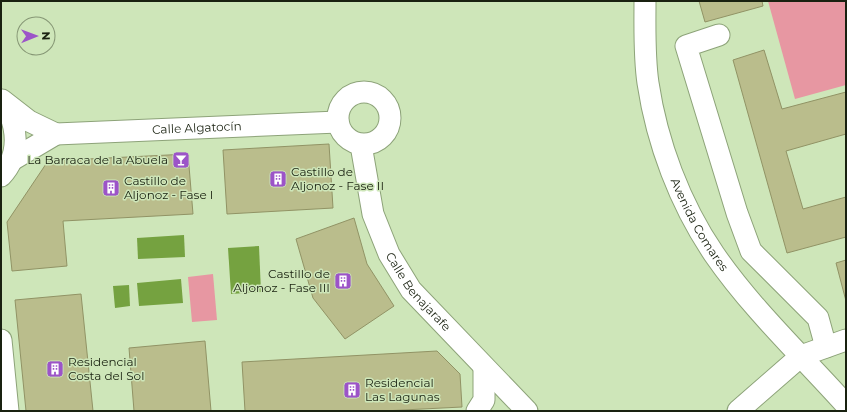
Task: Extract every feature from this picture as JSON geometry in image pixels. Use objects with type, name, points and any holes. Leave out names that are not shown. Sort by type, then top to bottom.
[{"type":"street","name":"Avenida Comares","points":[[645,1],[645,58],[649,91],[668,164],[689,211],[714,254],[752,302],[846,405]]},
{"type":"street","points":[[719,35],[686,46],[737,213],[751,251],[818,318],[826,347]]},
{"type":"street","points":[[364,92],[381,98],[389,112],[390,121],[388,129],[377,141],[361,145],[346,138],[340,131],[338,122],[338,113],[341,105],[347,98],[355,93],[364,92]]},
{"type":"street","points":[[2,99],[29,121],[56,134],[5,173]]},
{"type":"street","points":[[2,99],[11,115],[16,133],[5,173]]},
{"type":"street","name":"Calle Algatocín","points":[[56,134],[338,122]]},
{"type":"street","name":"Calle Benajarafe","points":[[361,145],[373,214],[389,254],[411,290],[527,411]]},
{"type":"street","points":[[1,340],[8,411]]},
{"type":"street","points":[[738,411],[801,356],[846,340]]},
{"type":"street","points":[[477,411],[484,400],[484,367]]},
{"type":"shaded area","points":[[768,1],[846,1],[846,85],[795,99]]},
{"type":"shaded area","points":[[184,235],[185,257],[138,259],[137,238]]},
{"type":"shaded area","points":[[259,246],[261,292],[231,294],[228,248]]},
{"type":"shaded area","points":[[213,274],[217,320],[192,322],[188,277]]},
{"type":"shaded area","points":[[181,279],[183,303],[139,306],[137,283]]},
{"type":"shaded area","points":[[129,285],[130,306],[115,308],[113,286]]},
{"type":"building","points":[[699,1],[762,1],[763,6],[705,22]]},
{"type":"building","points":[[764,50],[782,109],[846,92],[846,134],[786,151],[803,209],[846,197],[846,237],[787,253],[733,60]]},
{"type":"building","name":"Castillo de Aljonoz - Fase II","points":[[329,144],[333,208],[227,214],[223,150]]},
{"type":"building","name":"Castillo de Aljonoz - Fase I","points":[[188,154],[193,214],[63,221],[67,266],[12,271],[7,222],[48,161]]},
{"type":"building","name":"Castillo de Aljonoz - Fase III","points":[[354,218],[367,264],[394,306],[345,339],[313,298],[296,239]]},
{"type":"building","points":[[846,260],[846,301],[836,263]]},
{"type":"building","name":"Residencial Costa del Sol","points":[[81,294],[93,411],[26,411],[15,300]]},
{"type":"building","name":"Residencial Costa del Sol","points":[[205,341],[211,411],[134,411],[129,348]]},
{"type":"building","name":"Residencial Las Lagunas","points":[[437,351],[460,374],[462,407],[383,411],[245,411],[242,362]]},
{"type":"place","name":"La Barraca de la Abuela","points":[[181,160]]},
{"type":"place","name":"Castillo de Aljonoz - Fase II","points":[[278,179]]},
{"type":"place","name":"Castillo de Aljonoz - Fase I","points":[[111,188]]},
{"type":"place","name":"Castillo de Aljonoz - Fase III","points":[[343,281]]},
{"type":"place","name":"Residencial Costa del Sol","points":[[55,369]]},
{"type":"place","name":"Residencial Las Lagunas","points":[[352,390]]}]
